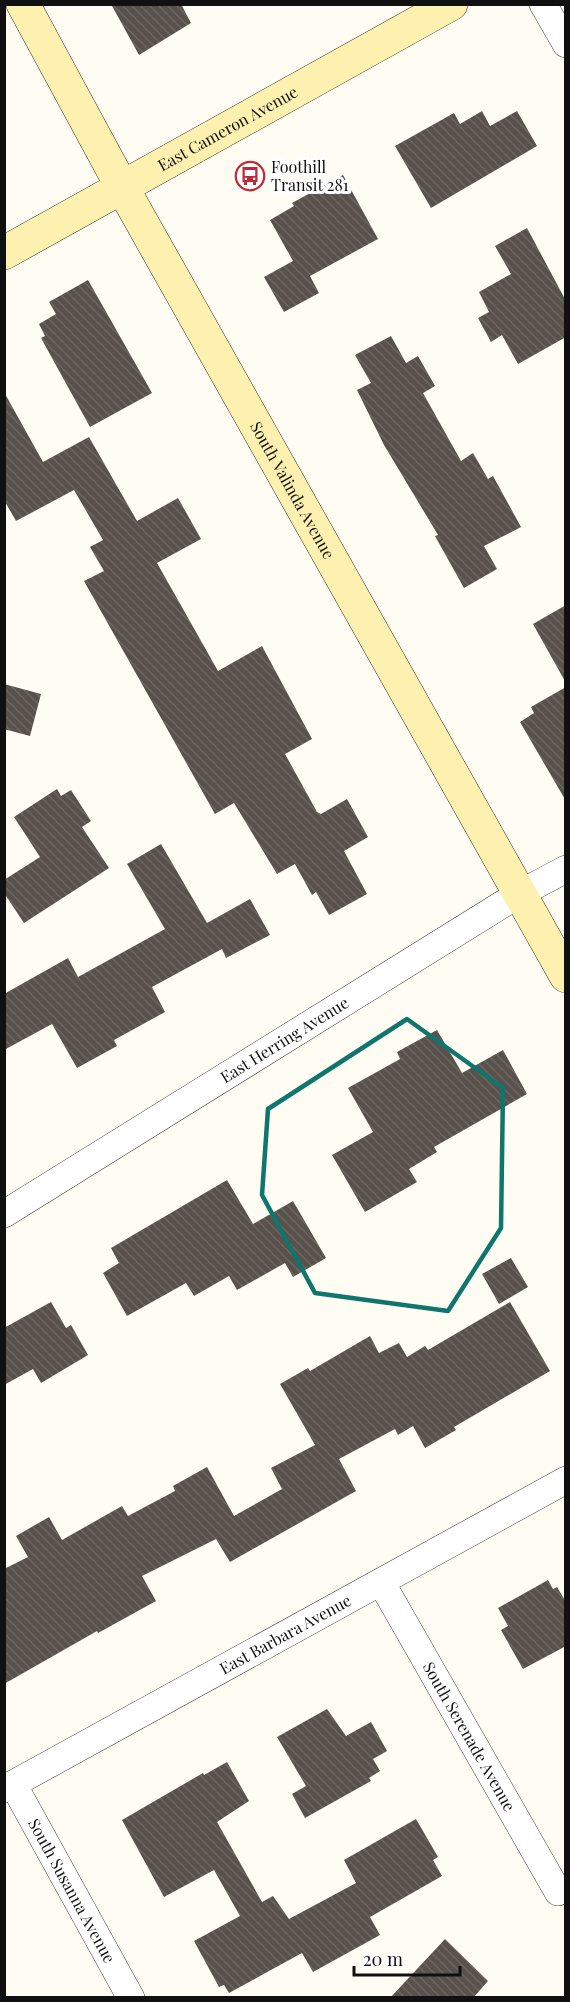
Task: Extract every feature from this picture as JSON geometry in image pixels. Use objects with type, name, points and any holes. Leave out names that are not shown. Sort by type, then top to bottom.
[{"type":"main road","name":"South Valinda Avenue","points":[[23,4],[122,187],[566,976]]},
{"type":"main road","name":"East Cameron Avenue","points":[[4,253],[451,4]]},
{"type":"street","points":[[543,4],[566,44]]},
{"type":"street","name":"East Herring Avenue","points":[[4,1214],[519,894],[566,869]]},
{"type":"street","name":"East Barbara Avenue","points":[[9,1787],[566,1480]]},
{"type":"street","name":"South Serenade Avenue","points":[[381,1582],[558,1892]]},
{"type":"street","name":"South Susanna Avenue","points":[[9,1787],[131,1998]]},
{"type":"highlighted area","points":[[407,1019],[503,1088],[501,1228],[448,1311],[315,1293],[262,1195],[268,1109]]},
{"type":"building","points":[[111,4],[181,4],[191,23],[139,55]]},
{"type":"building","points":[[482,111],[490,126],[517,111],[537,146],[431,208],[395,146],[454,113],[460,124]]},
{"type":"building","points":[[343,175],[378,239],[310,276],[319,293],[284,312],[264,277],[293,261],[270,220],[294,206],[292,203]]},
{"type":"building","points":[[527,228],[566,301],[566,337],[518,364],[502,335],[491,342],[478,318],[489,312],[479,292],[511,274],[495,246]]},
{"type":"building","points":[[88,280],[152,393],[90,427],[41,338],[45,336],[39,324],[56,314],[49,302]]},
{"type":"building","points":[[391,336],[406,363],[418,356],[435,386],[423,393],[461,461],[473,453],[488,479],[493,476],[521,527],[484,546],[497,569],[464,588],[435,536],[438,535],[384,445],[357,390],[371,383],[355,355]]},
{"type":"building","points":[[4,392],[43,462],[89,437],[137,521],[178,498],[201,539],[157,563],[218,671],[262,646],[312,739],[285,754],[317,812],[321,814],[347,799],[368,837],[344,851],[367,894],[329,915],[316,892],[312,895],[295,864],[277,874],[234,803],[215,814],[84,581],[104,571],[90,547],[103,540],[74,490],[16,521],[4,500]]},
{"type":"building","points":[[566,605],[566,683],[533,624]]},
{"type":"building","points":[[4,684],[41,694],[30,736],[4,729]]},
{"type":"building","points":[[566,687],[566,801],[520,722],[534,713],[531,707]]},
{"type":"building","points":[[57,789],[61,796],[71,790],[91,821],[82,827],[109,868],[24,923],[4,893],[4,880],[40,857],[14,817]]},
{"type":"building","points":[[161,844],[207,923],[250,899],[270,935],[226,958],[222,949],[152,987],[165,1012],[114,1040],[117,1046],[77,1068],[52,1024],[4,1050],[4,994],[68,958],[78,977],[165,929],[127,864]]},
{"type":"building","points":[[437,1030],[462,1073],[503,1050],[527,1094],[434,1147],[437,1152],[409,1169],[417,1182],[365,1212],[332,1155],[373,1132],[348,1088],[400,1059],[397,1052]]},
{"type":"building","points":[[227,1180],[253,1224],[293,1201],[326,1258],[293,1277],[285,1263],[237,1290],[229,1276],[194,1296],[186,1283],[127,1316],[103,1273],[119,1263],[111,1248]]},
{"type":"building","points":[[511,1258],[528,1287],[499,1304],[482,1274]]},
{"type":"building","points":[[51,1302],[66,1328],[71,1325],[88,1355],[41,1383],[33,1369],[4,1385],[4,1328]]},
{"type":"building","points":[[510,1302],[550,1371],[454,1427],[456,1430],[425,1448],[413,1426],[398,1435],[395,1429],[339,1459],[356,1491],[230,1562],[216,1539],[142,1576],[156,1601],[98,1633],[97,1631],[4,1684],[4,1569],[28,1557],[16,1536],[49,1517],[62,1540],[122,1506],[128,1516],[175,1491],[173,1486],[207,1467],[234,1516],[282,1489],[271,1468],[315,1445],[280,1384],[308,1368],[310,1371],[370,1336],[379,1353],[399,1343],[407,1357],[425,1346],[428,1350]]},
{"type":"building","points":[[548,1580],[553,1589],[557,1587],[566,1602],[566,1646],[523,1669],[501,1630],[508,1626],[498,1608]]},
{"type":"building","points":[[327,1709],[346,1736],[371,1722],[387,1751],[373,1759],[380,1771],[369,1778],[371,1781],[305,1818],[292,1794],[306,1786],[277,1737]]},
{"type":"building","points":[[227,1762],[249,1801],[217,1822],[262,1902],[273,1896],[289,1919],[356,1883],[344,1860],[416,1819],[438,1857],[433,1860],[442,1876],[370,1917],[380,1935],[313,1972],[302,1953],[229,1993],[224,1985],[219,1987],[194,1941],[240,1916],[214,1870],[164,1897],[122,1820],[203,1773],[204,1775]]},
{"type":"building","points":[[445,1939],[488,1981],[473,1998],[390,1998]]},
{"type":"place","name":"Foothill Transit 281","points":[[250,176]]}]
